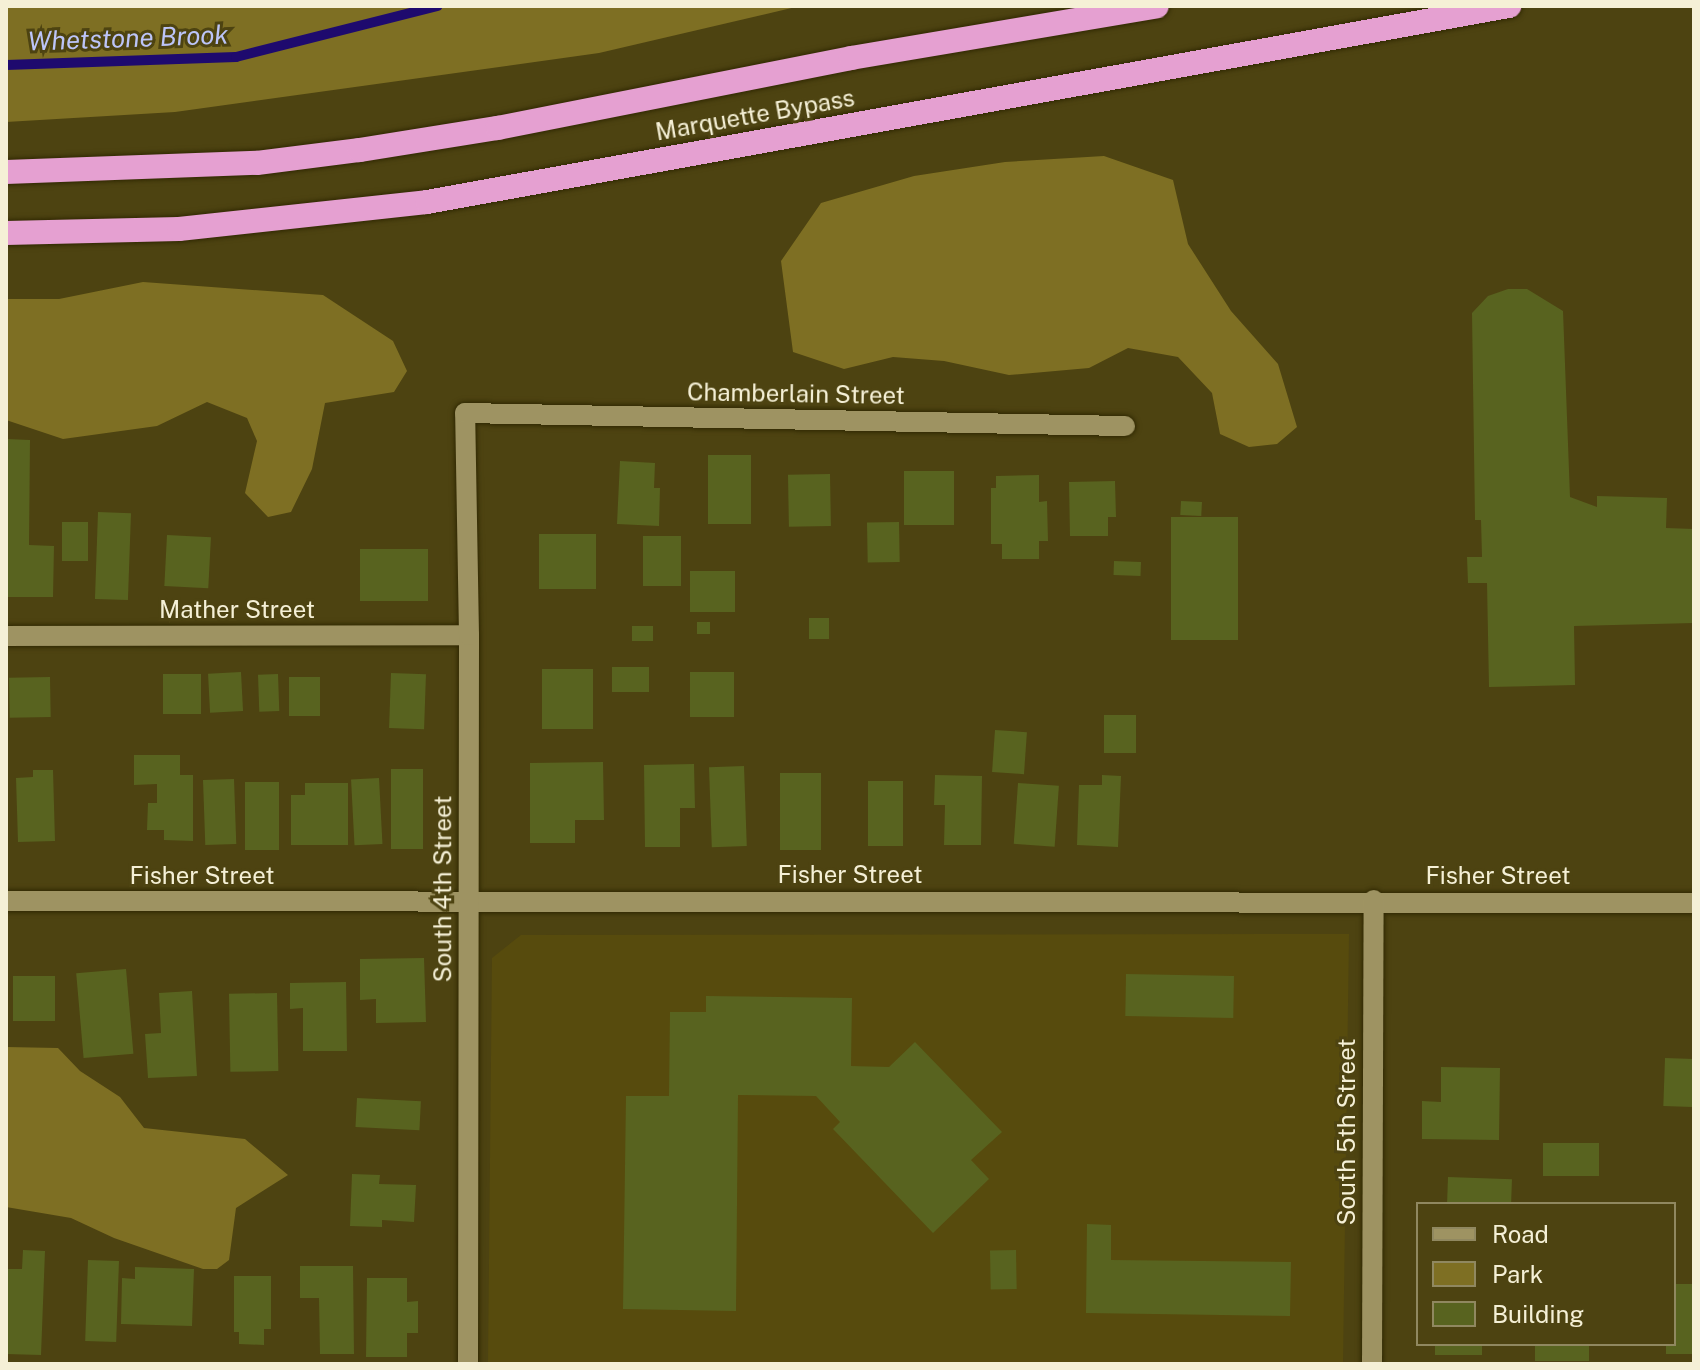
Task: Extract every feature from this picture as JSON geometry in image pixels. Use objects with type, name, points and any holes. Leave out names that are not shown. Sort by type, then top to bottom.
[{"type":"highway","name":"Marquette Bypass","points":[[6,172],[257,163],[360,150],[498,128],[851,58],[1157,6]]},
{"type":"highway","name":"Marquette Bypass","points":[[6,233],[179,229],[427,202],[1509,6]]},
{"type":"street","name":"Chamberlain Street","points":[[465,413],[1125,426]]},
{"type":"street","name":"South 4th Street","points":[[465,413],[469,635],[468,1364]]},
{"type":"street","name":"Mather Street","points":[[6,636],[469,635]]},
{"type":"street","name":"Fisher Street","points":[[6,901],[1374,900],[1694,903]]},
{"type":"street","name":"South 5th Street","points":[[1372,1364],[1374,900]]},
{"type":"shaded area","points":[[1349,934],[1343,1364],[488,1364],[492,958],[521,935]]},
{"type":"green space","points":[[6,6],[800,6],[599,53],[175,112],[6,122]]},
{"type":"green space","points":[[1104,156],[1173,180],[1188,244],[1231,311],[1278,364],[1297,427],[1277,444],[1249,447],[1220,434],[1212,393],[1178,357],[1128,348],[1089,368],[1009,375],[944,361],[893,357],[844,369],[793,352],[781,261],[821,203],[914,176],[1005,162]]},
{"type":"green space","points":[[143,282],[323,295],[393,341],[407,371],[394,392],[325,403],[312,469],[291,512],[268,517],[245,493],[257,441],[247,418],[207,402],[157,426],[63,439],[6,420],[6,299],[59,299]]},
{"type":"green space","points":[[6,1047],[58,1048],[80,1071],[120,1097],[144,1128],[245,1139],[288,1175],[236,1208],[229,1260],[217,1269],[203,1269],[114,1238],[71,1218],[6,1207]]},
{"type":"building","points":[[1508,289],[1527,289],[1563,311],[1570,497],[1597,507],[1597,496],[1667,498],[1666,528],[1694,529],[1694,623],[1574,626],[1575,685],[1489,687],[1487,583],[1468,583],[1467,557],[1482,557],[1481,520],[1475,520],[1472,313],[1488,296]]},
{"type":"building","points":[[6,439],[30,440],[29,545],[54,546],[53,597],[6,597]]},
{"type":"building","points":[[708,455],[751,455],[751,524],[708,524]]},
{"type":"building","points":[[620,461],[655,463],[654,488],[660,488],[659,526],[617,524]]},
{"type":"building","points":[[904,471],[954,471],[954,525],[904,525]]},
{"type":"building","points":[[830,474],[831,526],[789,527],[788,475]]},
{"type":"building","points":[[1039,475],[1039,502],[1047,501],[1048,541],[1039,541],[1039,559],[1002,559],[1002,544],[991,544],[991,488],[996,488],[996,476]]},
{"type":"building","points":[[1115,481],[1116,517],[1108,517],[1108,536],[1070,536],[1069,482]]},
{"type":"building","points":[[1181,501],[1202,502],[1201,516],[1180,515]]},
{"type":"building","points":[[98,512],[131,513],[128,600],[95,599]]},
{"type":"building","points":[[1171,517],[1238,517],[1238,640],[1171,640]]},
{"type":"building","points":[[62,522],[88,522],[88,561],[62,561]]},
{"type":"building","points":[[899,522],[900,562],[868,563],[867,523]]},
{"type":"building","points":[[539,534],[596,534],[596,589],[539,589]]},
{"type":"building","points":[[167,535],[211,537],[208,588],[164,586]]},
{"type":"building","points":[[643,536],[681,536],[681,586],[643,586]]},
{"type":"building","points":[[360,549],[428,549],[428,601],[360,601]]},
{"type":"building","points":[[1114,561],[1141,562],[1140,576],[1114,575]]},
{"type":"building","points":[[690,571],[735,571],[735,612],[690,612]]},
{"type":"building","points":[[809,618],[829,618],[829,639],[809,639]]},
{"type":"building","points":[[697,622],[710,622],[710,634],[697,634]]},
{"type":"building","points":[[632,626],[653,626],[653,641],[632,641]]},
{"type":"building","points":[[612,667],[649,667],[649,692],[612,692]]},
{"type":"building","points":[[542,669],[593,669],[593,729],[542,729]]},
{"type":"building","points":[[241,672],[243,711],[210,713],[208,674]]},
{"type":"building","points":[[690,672],[734,672],[734,717],[690,717]]},
{"type":"building","points":[[391,673],[426,674],[424,729],[389,728]]},
{"type":"building","points":[[163,674],[201,674],[201,714],[163,714]]},
{"type":"building","points":[[278,674],[279,711],[259,712],[258,675]]},
{"type":"building","points":[[50,677],[51,717],[10,718],[9,678]]},
{"type":"building","points":[[289,677],[320,677],[320,716],[289,716]]},
{"type":"building","points":[[1104,715],[1136,715],[1136,753],[1104,753]]},
{"type":"building","points":[[995,730],[1027,732],[1024,774],[992,772]]},
{"type":"building","points":[[134,755],[180,755],[180,775],[193,775],[193,841],[164,840],[164,830],[147,830],[148,803],[157,803],[157,784],[134,785]]},
{"type":"building","points":[[603,762],[604,820],[575,820],[575,843],[530,843],[530,763]]},
{"type":"building","points":[[694,764],[695,808],[680,808],[680,847],[645,847],[644,765]]},
{"type":"building","points":[[744,766],[747,846],[712,847],[709,767]]},
{"type":"building","points":[[391,769],[423,769],[423,849],[391,849]]},
{"type":"building","points":[[33,770],[53,770],[55,841],[18,842],[16,778],[33,777]]},
{"type":"building","points":[[780,773],[821,773],[821,850],[780,850]]},
{"type":"building","points":[[935,775],[982,776],[981,845],[944,845],[945,805],[934,805]]},
{"type":"building","points":[[1102,775],[1121,776],[1118,847],[1077,845],[1079,785],[1102,785]]},
{"type":"building","points":[[379,778],[382,844],[354,845],[351,779]]},
{"type":"building","points":[[234,779],[236,844],[205,845],[203,780]]},
{"type":"building","points":[[868,781],[903,781],[903,846],[868,846]]},
{"type":"building","points":[[245,782],[279,782],[279,850],[245,850]]},
{"type":"building","points":[[305,783],[348,783],[348,845],[291,845],[291,795],[305,795]]},
{"type":"building","points":[[1018,783],[1059,786],[1055,847],[1014,844]]},
{"type":"building","points":[[424,958],[426,1022],[376,1023],[376,999],[360,1000],[360,959]]},
{"type":"building","points":[[126,969],[133,1054],[84,1058],[76,973]]},
{"type":"building","points":[[1126,974],[1234,976],[1233,1018],[1125,1016]]},
{"type":"building","points":[[13,976],[55,976],[55,1021],[13,1021]]},
{"type":"building","points":[[346,982],[347,1051],[303,1051],[303,1008],[290,1009],[290,983]]},
{"type":"building","points":[[192,991],[197,1076],[148,1078],[145,1034],[161,1033],[159,993]]},
{"type":"building","points":[[277,993],[278,1071],[230,1072],[229,994]]},
{"type":"building","points":[[706,996],[852,998],[851,1066],[889,1067],[915,1042],[1002,1132],[971,1160],[989,1179],[933,1233],[833,1129],[840,1122],[816,1096],[738,1095],[736,1311],[623,1309],[626,1096],[669,1096],[670,1012],[706,1012]]},
{"type":"building","points":[[1665,1058],[1694,1059],[1692,1107],[1663,1106]]},
{"type":"building","points":[[1441,1067],[1500,1068],[1499,1140],[1422,1139],[1422,1101],[1441,1102]]},
{"type":"building","points":[[357,1098],[421,1101],[419,1130],[355,1127]]},
{"type":"building","points":[[1543,1143],[1599,1143],[1599,1176],[1543,1176]]},
{"type":"building","points":[[352,1174],[380,1175],[379,1184],[416,1185],[414,1222],[382,1220],[382,1227],[350,1226]]},
{"type":"building","points":[[1448,1177],[1512,1179],[1511,1202],[1447,1202]]},
{"type":"building","points":[[1087,1224],[1111,1225],[1111,1260],[1291,1262],[1290,1316],[1086,1313]]},
{"type":"building","points":[[23,1250],[45,1251],[41,1355],[6,1354],[6,1269],[22,1269]]},
{"type":"building","points":[[990,1250],[1016,1250],[1017,1289],[991,1289]]},
{"type":"building","points":[[88,1260],[119,1261],[116,1342],[85,1341]]},
{"type":"building","points":[[300,1266],[353,1266],[354,1354],[320,1354],[319,1298],[300,1298]]},
{"type":"building","points":[[135,1267],[194,1269],[192,1326],[121,1324],[122,1278],[135,1279]]},
{"type":"building","points":[[234,1276],[271,1276],[271,1329],[264,1329],[264,1345],[239,1344],[239,1332],[234,1332]]},
{"type":"building","points":[[367,1278],[407,1278],[407,1302],[418,1301],[418,1333],[407,1333],[407,1357],[366,1357]]},
{"type":"building","points":[[1676,1284],[1694,1284],[1694,1354],[1666,1354],[1666,1346],[1676,1346]]},
{"type":"building","points":[[1435,1346],[1482,1346],[1482,1355],[1435,1355]]},
{"type":"building","points":[[1535,1346],[1589,1346],[1589,1361],[1535,1361]]},
{"type":"waterway","name":"Whetstone Brook","points":[[6,65],[236,57],[438,6]]}]
